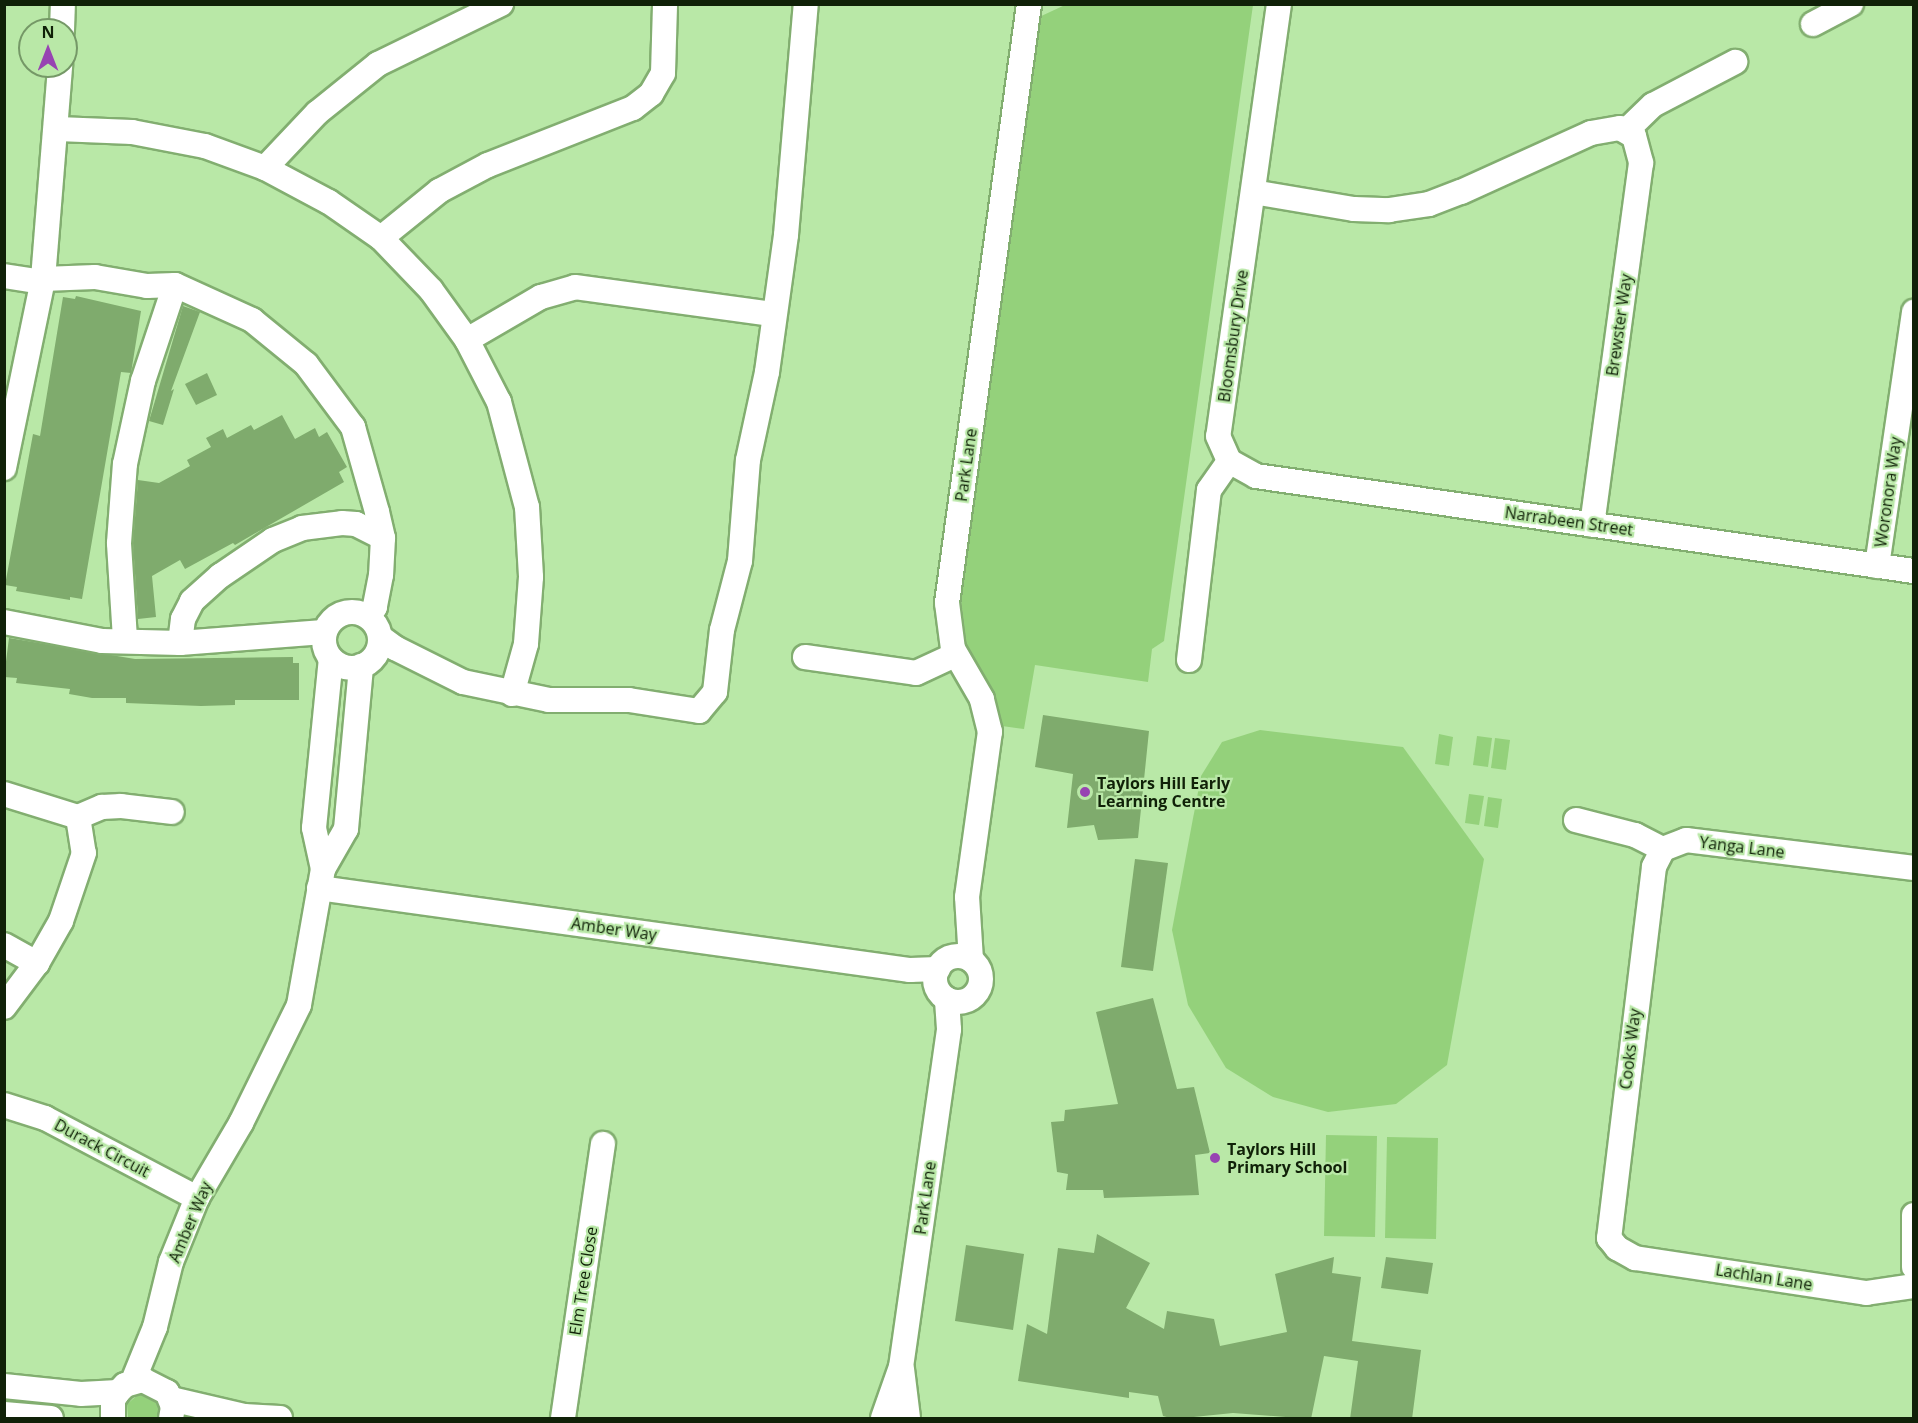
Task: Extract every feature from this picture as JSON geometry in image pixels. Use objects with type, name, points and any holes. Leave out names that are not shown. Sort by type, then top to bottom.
[{"type":"street","points":[[265,168],[317,113],[378,64],[501,4]]},
{"type":"street","points":[[381,238],[440,191],[488,165],[633,108],[651,94],[663,73],[665,4]]},
{"type":"street","points":[[368,616],[380,637],[395,648],[463,682],[512,694],[549,700],[629,700],[699,711],[715,692],[722,630],[740,561],[748,460],[767,372],[772,314],[794,159],[806,4]]},
{"type":"street","name":"Park Lane","points":[[883,1419],[901,1367],[949,1029],[951,979],[966,917],[990,732],[982,699],[956,655],[947,625],[947,603],[1029,4]]},
{"type":"street","name":"Bloomsbury Drive","points":[[1229,461],[1218,436],[1279,4]]},
{"type":"street","points":[[1813,24],[1851,4]]},
{"type":"street","points":[[1253,192],[1354,209],[1389,210],[1429,204],[1591,133],[1627,130],[1653,105],[1734,62]]},
{"type":"street","points":[[4,468],[43,281],[58,129],[60,78]]},
{"type":"street","points":[[58,129],[132,132],[194,144],[265,168],[329,202],[381,238],[432,290],[467,340],[499,402],[527,507],[531,577],[526,644],[512,694]]},
{"type":"street","name":"Brewster Way","points":[[1592,525],[1641,163],[1638,143],[1627,130]]},
{"type":"street","points":[[4,276],[43,281],[95,277],[147,286],[175,285],[268,330],[328,390],[353,427],[383,538],[379,589],[375,607],[368,616]]},
{"type":"street","points":[[124,639],[119,543],[124,472],[143,381],[175,285]]},
{"type":"street","points":[[467,340],[542,297],[575,287],[772,314]]},
{"type":"street","name":"Woronora Way","points":[[1877,566],[1914,312]]},
{"type":"street","points":[[1189,660],[1209,490],[1229,461]]},
{"type":"street","name":"Narrabeen Street","points":[[1229,461],[1256,476],[1914,571]]},
{"type":"street","points":[[180,643],[183,619],[192,602],[220,576],[273,540],[302,528],[342,523],[356,524],[383,538]]},
{"type":"street","points":[[4,622],[102,641],[124,639],[180,643],[324,632],[342,613],[368,616]]},
{"type":"street","points":[[321,878],[314,828],[331,659],[324,642],[324,632]]},
{"type":"street","points":[[331,659],[345,667],[361,666],[376,655],[380,637]]},
{"type":"street","points":[[805,657],[916,673],[956,655]]},
{"type":"street","points":[[321,878],[346,829],[361,666]]},
{"type":"street","points":[[4,794],[78,817],[102,807],[121,806],[172,812]]},
{"type":"street","points":[[4,1007],[37,963],[61,921],[84,853],[78,817]]},
{"type":"street","points":[[1576,820],[1635,835],[1663,849]]},
{"type":"street","name":"Yanga Lane","points":[[1663,849],[1686,840],[1914,868]]},
{"type":"street","name":"Cooks Way","points":[[1617,1248],[1609,1238],[1608,1226],[1654,867],[1663,849]]},
{"type":"street","name":"Amber Way","points":[[113,1419],[113,1400],[126,1387],[155,1328],[171,1262],[197,1198],[241,1123],[299,1005],[321,878],[910,970],[951,979]]},
{"type":"street","points":[[4,945],[37,963]]},
{"type":"street","name":"Durack Circuit","points":[[4,1105],[45,1118],[197,1198]]},
{"type":"street","name":"Elm Tree Close","points":[[563,1419],[603,1144]]},
{"type":"street","points":[[1914,1215],[1914,1267]]},
{"type":"street","name":"Lachlan Lane","points":[[1617,1248],[1635,1258],[1866,1293],[1914,1286]]},
{"type":"street","name":"Amber Way","points":[[155,1328],[168,1401]]},
{"type":"street","name":"Park Lane","points":[[901,1367],[908,1419]]},
{"type":"street","points":[[4,1386],[81,1394],[153,1382],[168,1401],[234,1417],[280,1419]]},
{"type":"street","points":[[4,1414],[51,1419]]},
{"type":"green space","points":[[1065,5],[1253,5],[1164,641],[1152,649],[1148,682],[1035,665],[1024,729],[1002,726],[989,685],[967,650],[961,600],[1037,18]]},
{"type":"green space","points":[[1260,730],[1403,747],[1484,859],[1447,1065],[1396,1104],[1328,1112],[1273,1097],[1226,1068],[1188,1005],[1172,930],[1201,776],[1222,742]]},
{"type":"green space","points":[[1439,734],[1453,737],[1449,766],[1435,764]]},
{"type":"green space","points":[[1477,736],[1492,738],[1488,767],[1473,765]]},
{"type":"green space","points":[[1495,738],[1510,740],[1506,770],[1491,768]]},
{"type":"green space","points":[[1469,794],[1484,796],[1479,825],[1465,823]]},
{"type":"green space","points":[[1488,797],[1502,799],[1498,828],[1484,826]]},
{"type":"green space","points":[[1326,1135],[1377,1136],[1375,1237],[1324,1236]]},
{"type":"green space","points":[[1387,1137],[1438,1138],[1436,1239],[1385,1238]]},
{"type":"green space","points":[[139,1394],[155,1398],[160,1409],[158,1418],[128,1418],[127,1404]]},
{"type":"building","points":[[76,296],[141,311],[131,373],[121,372],[82,599],[70,597],[70,600],[16,591],[17,587],[5,585],[33,434],[40,436],[63,297],[75,299]]},
{"type":"building","points":[[183,306],[200,312],[171,391],[174,389],[163,425],[149,421]]},
{"type":"building","points":[[207,373],[217,395],[196,405],[185,384]]},
{"type":"building","points":[[282,415],[295,439],[315,428],[319,437],[327,432],[347,467],[339,472],[344,482],[235,545],[233,543],[185,569],[180,560],[152,576],[156,617],[138,619],[133,543],[138,480],[159,483],[190,466],[187,460],[211,447],[206,438],[223,429],[227,438],[251,425],[254,430]]},
{"type":"building","points":[[9,638],[135,659],[293,657],[293,663],[299,663],[299,700],[235,700],[235,705],[201,706],[126,703],[126,698],[92,698],[69,694],[70,689],[16,683],[17,678],[4,677]]},
{"type":"building","name":"Taylors Hill Early Learning Centre","points":[[1043,715],[1149,731],[1138,838],[1098,840],[1094,825],[1067,828],[1073,774],[1035,767]]},
{"type":"building","points":[[1135,859],[1168,863],[1153,971],[1121,967]]},
{"type":"building","points":[[1153,998],[1177,1089],[1194,1087],[1210,1153],[1195,1155],[1199,1195],[1104,1198],[1103,1190],[1066,1190],[1068,1174],[1057,1172],[1051,1122],[1064,1121],[1065,1110],[1118,1104],[1096,1012]]},
{"type":"building","points":[[1097,1234],[1150,1263],[1126,1308],[1164,1329],[1167,1311],[1214,1319],[1220,1346],[1287,1332],[1275,1274],[1334,1257],[1332,1273],[1361,1277],[1352,1341],[1421,1350],[1412,1419],[1350,1419],[1358,1361],[1324,1356],[1311,1419],[1233,1413],[1174,1419],[1163,1416],[1158,1396],[1129,1392],[1129,1398],[1018,1381],[1027,1324],[1047,1334],[1058,1248],[1094,1253]]},
{"type":"building","points":[[966,1245],[1024,1254],[1013,1330],[955,1321]]},
{"type":"building","points":[[1386,1257],[1433,1263],[1428,1294],[1381,1288]]},
{"type":"place","name":"Taylors Hill Early Learning Centre","points":[[1085,792]]},
{"type":"place","name":"Taylors Hill Primary School","points":[[1215,1158]]}]
